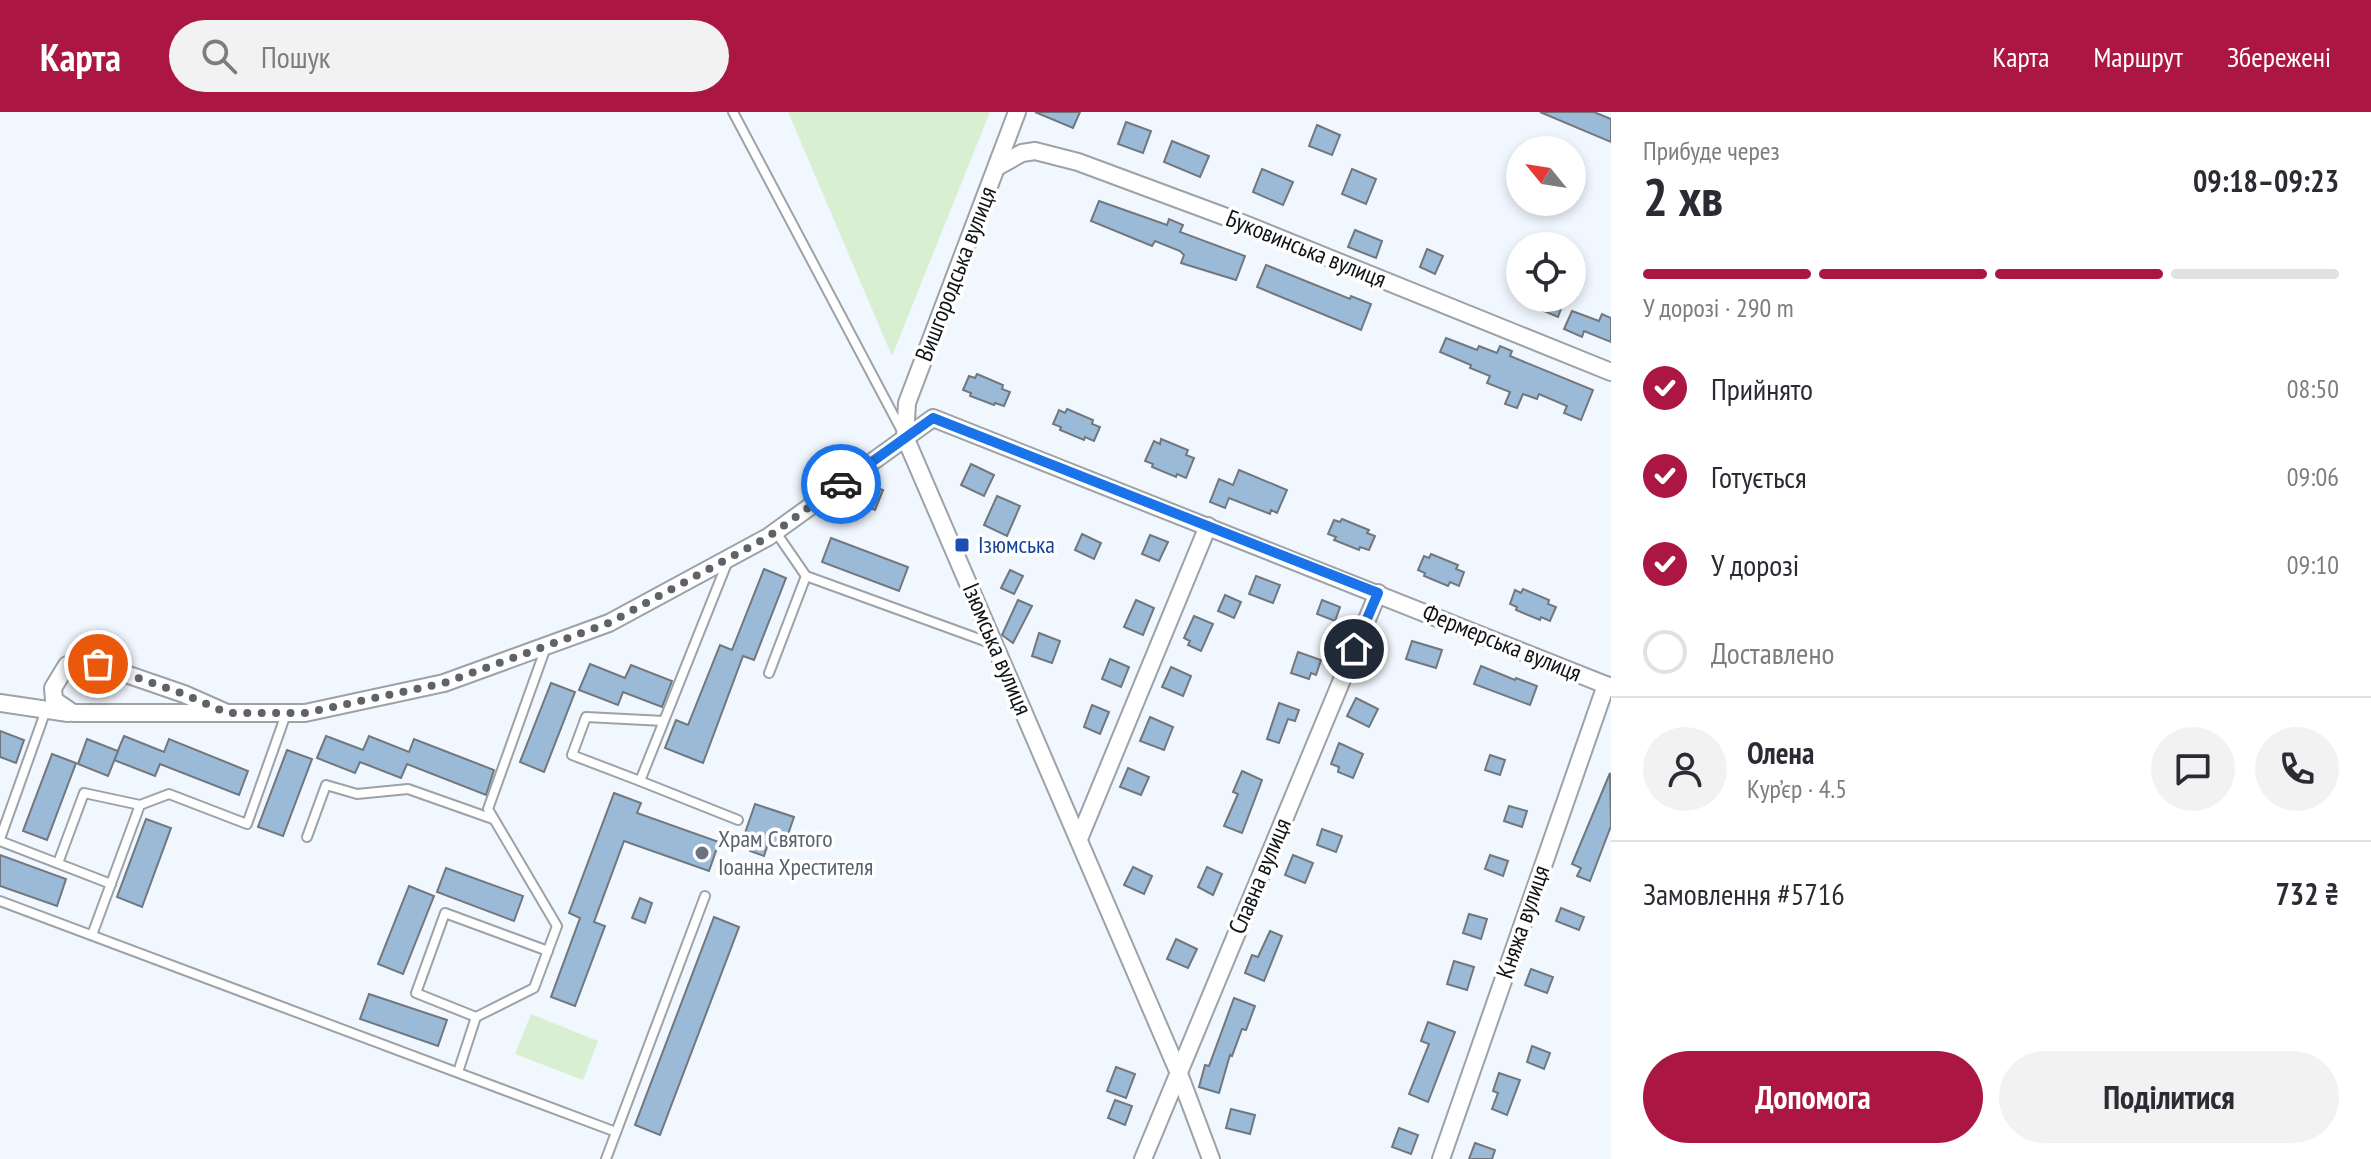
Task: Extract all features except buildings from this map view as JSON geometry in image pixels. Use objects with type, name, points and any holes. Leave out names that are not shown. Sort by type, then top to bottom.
[{"type":"street","name":"Вишгородська вулиця","points":[[905,437],[907,403],[1017,112]]},
{"type":"street","name":"Буковинська вулиця","points":[[997,167],[1022,153],[1035,151],[1078,162],[1237,221],[1611,372]]},
{"type":"street","name":"Фермерська вулиця","points":[[905,437],[933,418],[1608,686]]},
{"type":"street","points":[[0,703],[73,713],[305,713],[444,683],[609,623],[775,531],[905,437]]},
{"type":"street","name":"Ізюмська вулиця","points":[[905,437],[1178,1071],[1211,1159]]},
{"type":"street","points":[[1079,839],[1208,526]]},
{"type":"street","name":"Славна вулиця","points":[[1143,1159],[1378,593]]},
{"type":"street","points":[[73,713],[54,700],[53,688],[67,665],[80,661],[98,664],[184,694],[227,713]]},
{"type":"street","name":"Княжа вулиця","points":[[1441,1159],[1608,686]]},
{"type":"lane","points":[[733,112],[905,437]]},
{"type":"lane","points":[[775,531],[806,576],[994,644]]},
{"type":"lane","points":[[640,781],[729,558]]},
{"type":"lane","points":[[769,673],[806,576]]},
{"type":"lane","points":[[458,1072],[476,1017],[534,988],[557,926],[488,809],[546,646]]},
{"type":"lane","points":[[46,710],[0,840],[111,884]]},
{"type":"lane","points":[[58,863],[84,793],[140,805],[169,794],[247,824],[286,713]]},
{"type":"lane","points":[[664,721],[586,717],[572,755],[738,820]]},
{"type":"lane","points":[[307,837],[326,785],[357,794],[408,789],[494,819]]},
{"type":"lane","points":[[92,935],[140,805]]},
{"type":"lane","points":[[606,1159],[705,896]]},
{"type":"lane","points":[[0,901],[616,1132]]},
{"type":"lane","points":[[476,1017],[416,993],[445,913],[548,951]]},
{"type":"green space","points":[[788,112],[990,112],[892,356]]},
{"type":"green space","points":[[531,1014],[598,1041],[583,1080],[515,1054]]},
{"type":"way so far","points":[[98,664],[184,694],[227,713],[305,713],[444,683],[609,623],[768,537],[841,484]]},
{"type":"place","name":"Ізюмська","points":[[962,545]]},
{"type":"place","name":"Храм Святого Іоанна Хрестителя","points":[[702,853]]},
{"type":"route","points":[[841,484],[933,418],[1378,593],[1354,649]]}]
